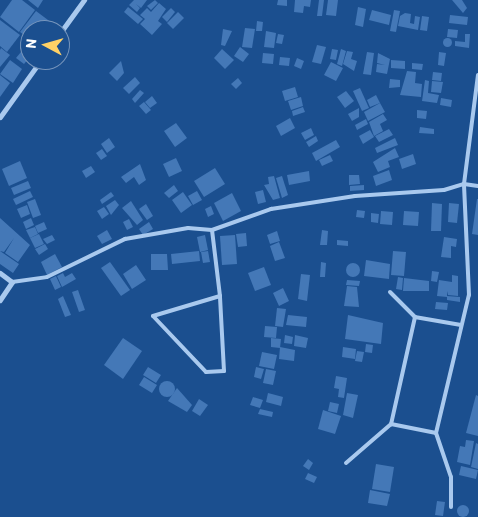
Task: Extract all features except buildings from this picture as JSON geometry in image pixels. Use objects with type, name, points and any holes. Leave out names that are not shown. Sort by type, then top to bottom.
[{"type":"street","points":[[69,20],[84,0]]},
{"type":"street","points":[[0,117],[34,70]]},
{"type":"street","points":[[0,273],[12,282],[0,300]]},
{"type":"lane","points":[[451,507],[451,477],[436,433],[469,295],[464,184],[478,75]]},
{"type":"lane","points":[[12,282],[47,277],[125,239],[188,228],[212,230],[271,209],[355,196],[444,190],[464,184],[478,186]]},
{"type":"lane","points":[[212,230],[220,296],[224,371],[206,372],[153,316],[220,296]]},
{"type":"lane","points":[[390,292],[415,317],[461,325]]},
{"type":"lane","points":[[346,463],[392,424],[415,317]]},
{"type":"lane","points":[[392,424],[436,433]]}]
